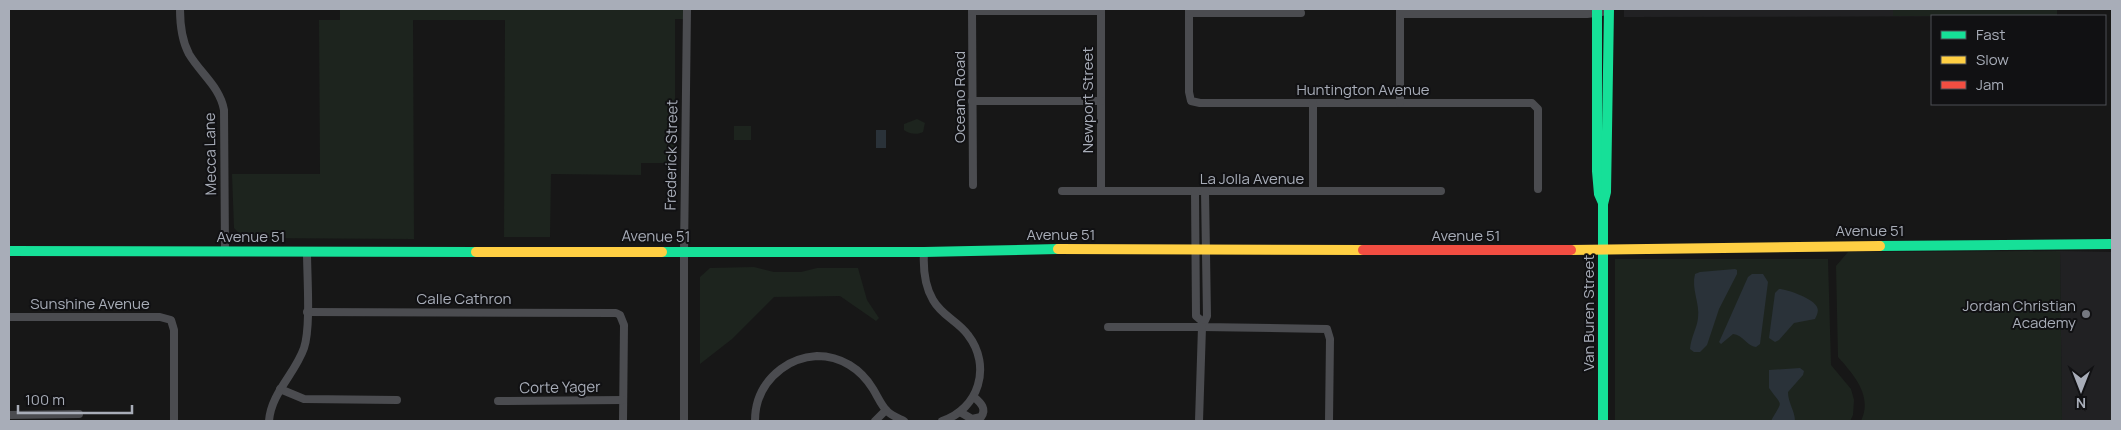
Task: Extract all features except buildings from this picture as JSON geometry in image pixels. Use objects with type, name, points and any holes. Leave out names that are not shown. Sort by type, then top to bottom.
[{"type":"street","name":"Mecca Lane","points":[[180,9],[186,47],[193,60],[217,91],[224,110],[225,251]]},
{"type":"street","name":"Frederick Street","points":[[684,421],[687,9]]},
{"type":"street","points":[[972,10],[1101,10]]},
{"type":"street","name":"Oceano Road","points":[[972,10],[973,184]]},
{"type":"street","name":"Newport Street","points":[[1101,10],[1101,191]]},
{"type":"street","points":[[1400,103],[1400,11],[1609,10]]},
{"type":"street","name":"Van Buren Street","points":[[1602,421],[1603,204],[1606,192],[1609,10]]},
{"type":"street","points":[[1188,11],[1301,12]]},
{"type":"street","name":"Huntington Avenue","points":[[1188,11],[1188,92],[1191,101],[1200,103],[1527,103],[1536,105],[1538,115],[1538,189]]},
{"type":"street","name":"Van Buren Street","points":[[1597,11],[1597,171],[1599,194],[1603,204]]},
{"type":"street","points":[[972,101],[1101,101]]},
{"type":"street","points":[[1313,103],[1313,191]]},
{"type":"street","name":"La Jolla Avenue","points":[[1062,191],[1441,191]]},
{"type":"street","points":[[1195,191],[1207,316],[1202,325],[1199,421]]},
{"type":"street","points":[[1200,249],[1205,191]]},
{"type":"street","name":"Avenue 51","points":[[9,251],[924,252],[1022,249],[1603,249],[2112,244]]},
{"type":"street","points":[[269,421],[273,403],[303,349],[307,334],[307,252]]},
{"type":"street","points":[[924,252],[925,280],[932,300],[944,315],[967,334],[979,355],[981,375],[974,397],[960,412],[942,421]]},
{"type":"street","name":"Calle Cathron","points":[[307,312],[610,312],[620,315],[624,325],[623,400]]},
{"type":"street","name":"Sunshine Avenue","points":[[9,317],[160,317],[171,320],[174,330],[174,421]]},
{"type":"street","points":[[1108,327],[1202,325],[1327,329],[1330,340],[1329,421]]},
{"type":"street","points":[[755,421],[758,399],[770,379],[786,364],[813,356],[834,357],[853,367],[869,382],[886,410],[904,421]]},
{"type":"street","points":[[280,389],[304,399],[397,400]]},
{"type":"street","points":[[960,412],[972,419],[981,418],[984,413],[983,407],[974,397]]},
{"type":"street","points":[[623,400],[623,421]]},
{"type":"street","name":"Corte Yager","points":[[498,401],[623,400]]},
{"type":"street","points":[[875,421],[886,410]]},
{"type":"street","points":[[9,415],[79,414]]},
{"type":"shaded area","points":[[340,9],[684,9],[684,19],[675,19],[675,163],[641,163],[641,175],[551,174],[550,237],[504,237],[505,20],[413,20],[414,239],[244,238],[234,228],[232,174],[320,174],[319,20],[340,20]]},
{"type":"shaded area","points":[[1624,9],[2057,9],[2057,15],[1624,17]]},
{"type":"shaded area","points":[[1893,9],[2057,9],[2057,15],[1893,16]]},
{"type":"shaded area","points":[[917,119],[925,123],[923,132],[913,134],[904,130],[904,124]]},
{"type":"shaded area","points":[[734,126],[751,126],[751,140],[734,140]]},
{"type":"shaded area","points":[[876,130],[886,130],[886,148],[876,148]]},
{"type":"shaded area","name":"Jordan Christian Academy","points":[[2060,251],[2112,252],[2112,421],[2062,421]]},
{"type":"shaded area","points":[[2060,251],[2062,421],[1861,421],[1865,403],[1860,386],[1838,357],[1836,266],[1848,252]]},
{"type":"shaded area","points":[[1615,259],[1828,259],[1831,365],[1851,389],[1854,400],[1853,415],[1850,421],[1615,421]]},
{"type":"shaded area","points":[[754,267],[774,272],[801,272],[817,268],[858,268],[867,300],[879,318],[876,321],[840,296],[774,297],[732,339],[700,364],[700,277],[710,268]]},
{"type":"shaded area","points":[[1735,269],[1737,274],[1719,309],[1707,345],[1700,352],[1694,352],[1690,349],[1698,318],[1694,285],[1695,274]]},
{"type":"shaded area","points":[[1752,274],[1763,274],[1768,282],[1760,344],[1756,347],[1750,345],[1740,336],[1733,334],[1721,344],[1719,342],[1748,277]]},
{"type":"shaded area","points":[[1779,289],[1806,298],[1815,304],[1818,312],[1815,319],[1794,323],[1775,342],[1769,338],[1775,293]]},
{"type":"shaded area","points":[[1800,368],[1804,371],[1803,375],[1788,392],[1795,421],[1771,421],[1780,404],[1769,388],[1769,370]]},
{"type":"traffic: fast","points":[[1597,9],[1597,171],[1599,194],[1603,203]]},
{"type":"traffic: fast","points":[[1603,421],[1603,204],[1606,192],[1609,9]]},
{"type":"traffic: fast","points":[[1880,246],[2112,244]]},
{"type":"traffic: fast","points":[[662,252],[924,252],[1058,249]]},
{"type":"traffic: fast","points":[[9,251],[476,252]]},
{"type":"traffic: slow","points":[[1571,250],[1880,246]]},
{"type":"traffic: slow","points":[[1058,249],[1363,250]]},
{"type":"traffic: slow","points":[[476,252],[662,252]]},
{"type":"traffic: jam","points":[[1363,250],[1571,250]]},
{"type":"place","name":"Jordan Christian Academy","points":[[2086,314]]}]
